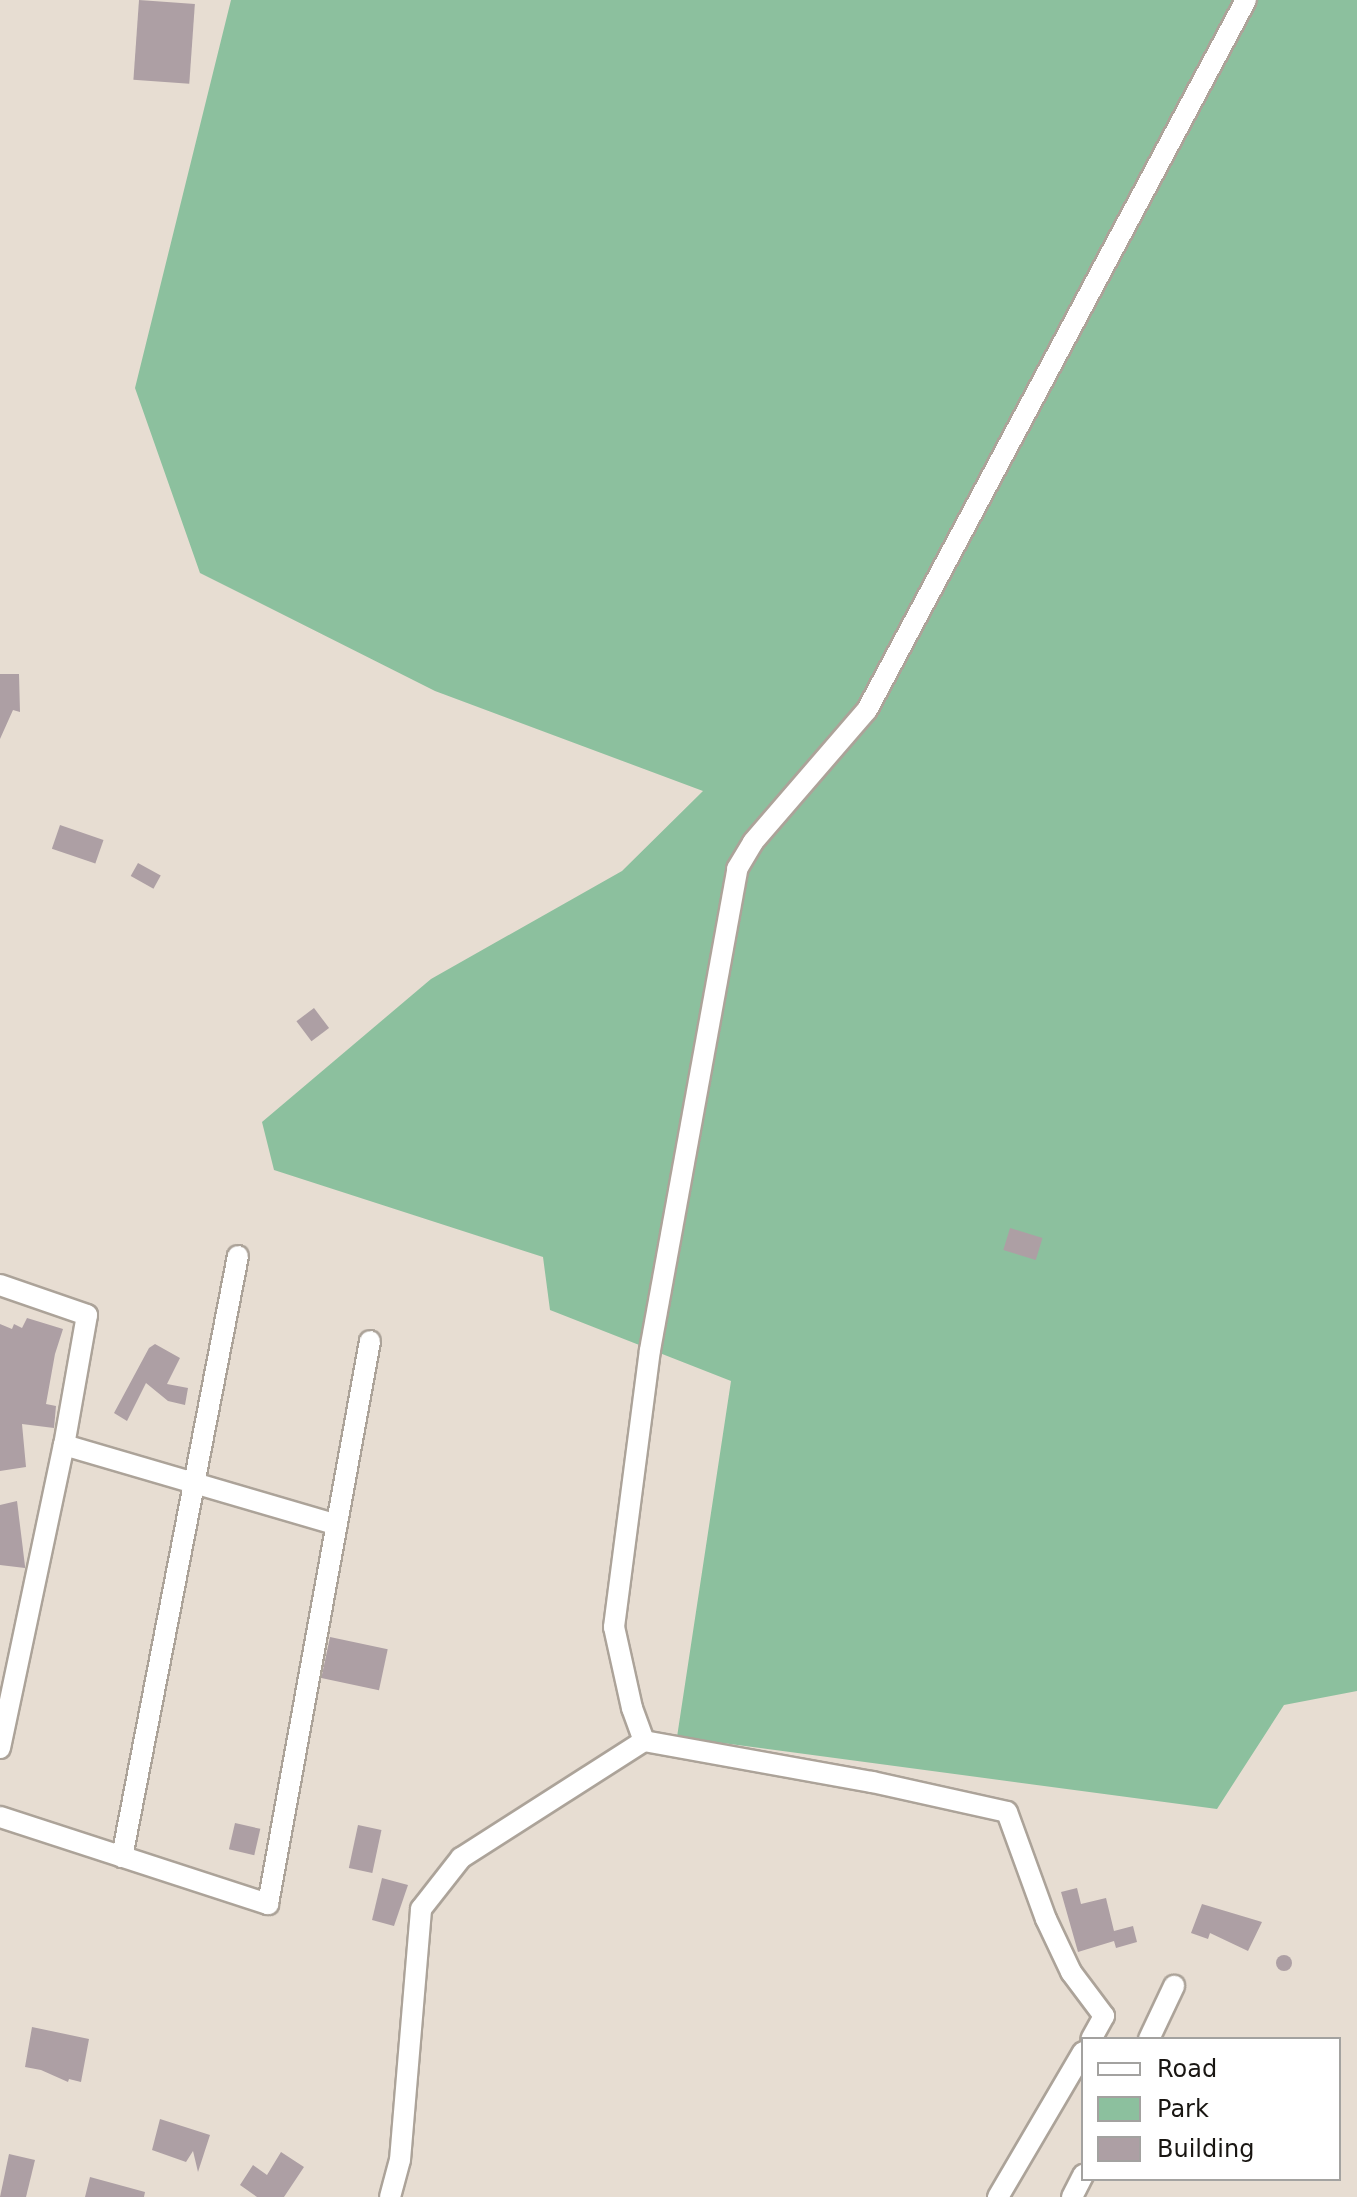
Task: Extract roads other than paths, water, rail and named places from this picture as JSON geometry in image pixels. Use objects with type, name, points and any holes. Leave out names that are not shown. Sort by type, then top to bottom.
[{"type":"street","points":[[644,1741],[628,1694],[614,1627],[650,1350],[737,869],[753,842],[867,710],[1246,0]]},
{"type":"street","points":[[122,1857],[238,1256]]},
{"type":"street","points":[[0,1285],[87,1315],[64,1445],[0,1748]]},
{"type":"street","points":[[0,1817],[268,1904],[370,1341]]},
{"type":"street","points":[[64,1445],[337,1525]]},
{"type":"street","points":[[390,2197],[400,2160],[421,1909],[461,1858],[644,1741],[872,1782],[1007,1812],[1046,1919],[1071,1972],[1104,2016],[1092,2037]]},
{"type":"street","points":[[1150,2037],[1174,1986]]},
{"type":"street","points":[[998,2197],[1081,2055]]},
{"type":"street","points":[[1072,2197],[1081,2179]]}]
